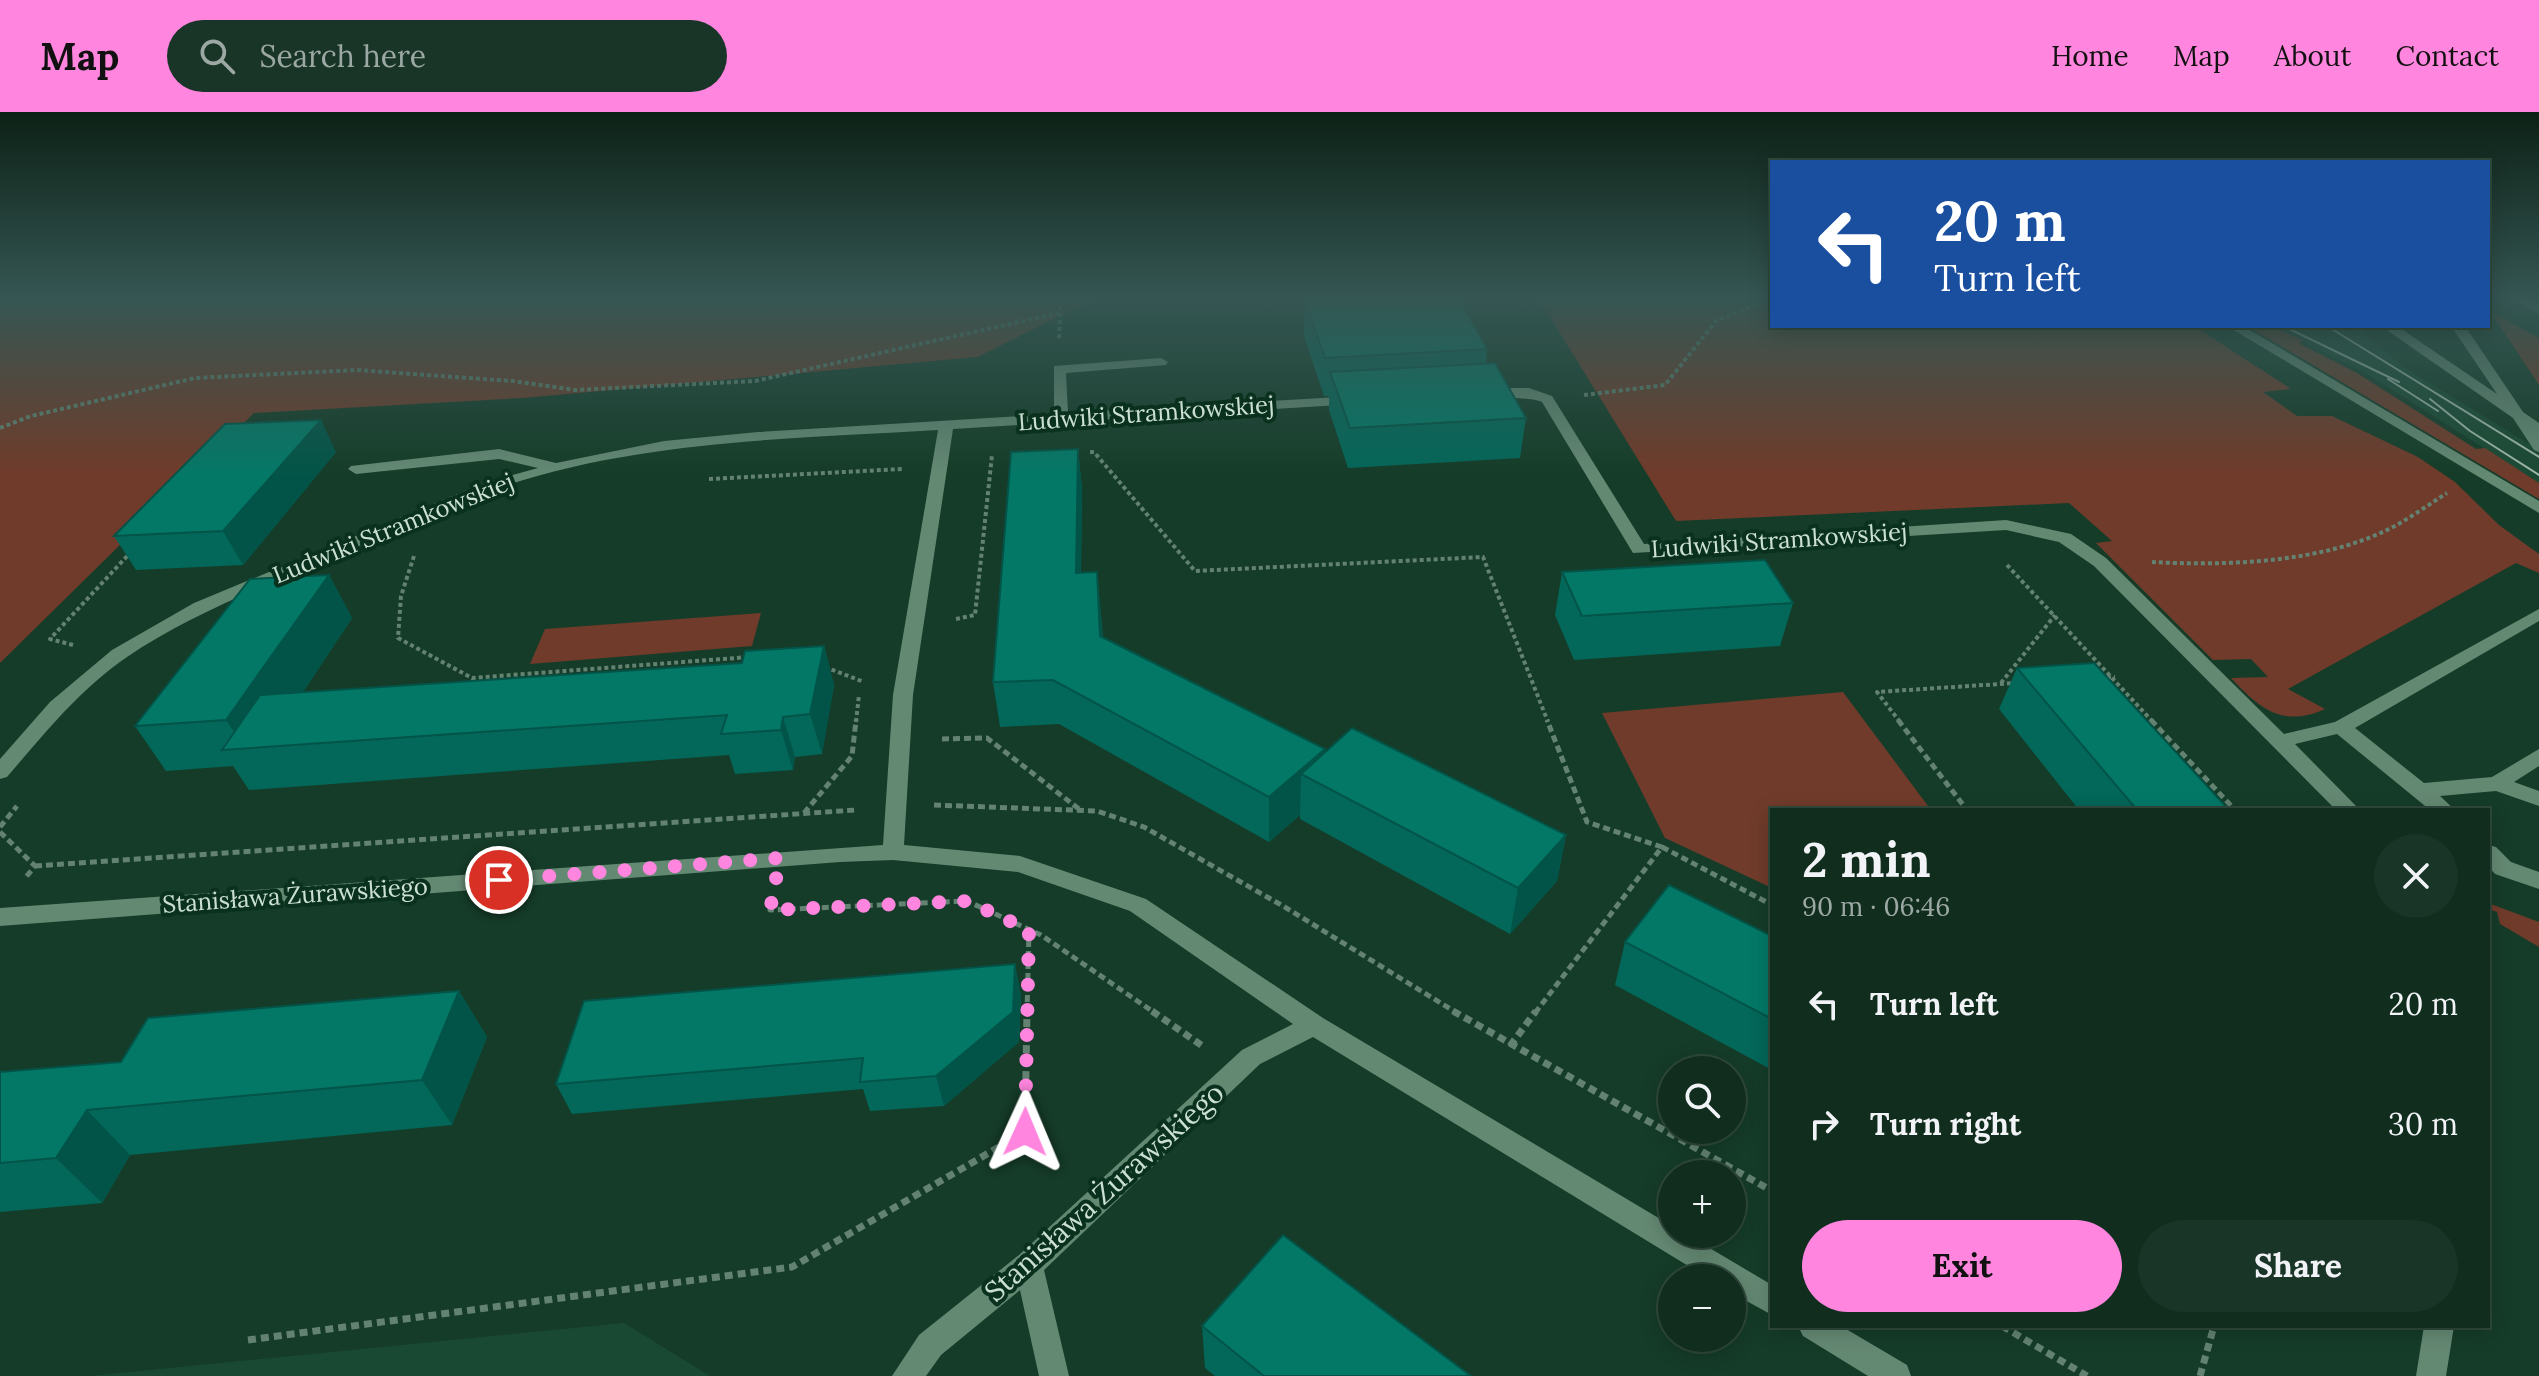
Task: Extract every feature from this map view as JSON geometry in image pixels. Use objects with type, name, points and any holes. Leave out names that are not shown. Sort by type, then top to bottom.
[{"type":"street","points":[[2288,358],[2539,508]]},
{"type":"street","points":[[2436,358],[2539,430]]},
{"type":"street","points":[[2481,358],[2539,447]]},
{"type":"street","points":[[1061,417],[1059,369],[1161,362]]},
{"type":"street","points":[[1459,394],[1518,391],[1547,399]]},
{"type":"street","name":"Ludwiki Stramkowskiej","points":[[0,772],[57,706],[119,654],[200,607],[400,520],[490,486],[556,468],[664,446],[727,439],[1379,398]]},
{"type":"street","name":"Ludwiki Stramkowskiej","points":[[1547,399],[1639,549],[2006,525],[2065,538],[2100,562],[2347,808]]},
{"type":"street","points":[[893,852],[903,695],[946,426]]},
{"type":"street","points":[[356,469],[499,454],[556,468]]},
{"type":"street","points":[[2280,741],[2341,727],[2539,614]]},
{"type":"street","points":[[2341,727],[2424,790],[2442,808]]},
{"type":"street","points":[[2497,784],[2539,756]]},
{"type":"street","points":[[2424,790],[2497,784],[2539,799]]},
{"type":"street","name":"Stanisława Żurawskiego","points":[[0,917],[893,852],[1020,864],[1138,905],[1314,1025],[1770,1300]]},
{"type":"street","points":[[2490,855],[2503,868],[2539,881]]},
{"type":"street","name":"Stanisława Żurawskiego","points":[[907,1376],[930,1345],[1029,1265],[1251,1057],[1314,1025]]},
{"type":"street","points":[[1029,1265],[1054,1376]]},
{"type":"street","points":[[1816,1328],[1896,1376]]},
{"type":"street","points":[[2431,1376],[2439,1328]]},
{"type":"path","points":[[0,428],[31,416],[195,378],[357,370],[513,381],[575,390],[755,381],[858,358]]},
{"type":"path","points":[[1547,399],[1665,385],[1687,358]]},
{"type":"path","points":[[1079,452],[1094,452],[1195,571],[1483,557],[1587,822],[1662,847],[1770,904]]},
{"type":"path","points":[[955,634],[956,619],[975,615],[991,455],[1005,455]]},
{"type":"path","points":[[702,479],[902,469],[899,483]]},
{"type":"path","points":[[2100,562],[2225,564],[2328,549],[2388,530],[2455,489]]},
{"type":"path","points":[[400,520],[420,531],[401,596],[398,638],[472,678],[758,657]]},
{"type":"path","points":[[74,646],[50,639],[134,550]]},
{"type":"path","points":[[2023,564],[2007,565],[2115,677],[2233,808]]},
{"type":"path","points":[[2001,684],[2055,615]]},
{"type":"path","points":[[818,665],[903,695]]},
{"type":"path","points":[[804,813],[852,756],[864,666]]},
{"type":"path","points":[[2086,679],[2115,677]]},
{"type":"path","points":[[1965,808],[1877,692],[2029,682]]},
{"type":"path","points":[[940,752],[943,724]]},
{"type":"path","points":[[942,739],[987,738],[1079,810]]},
{"type":"path","points":[[933,805],[934,792]]},
{"type":"path","points":[[20,803],[0,829],[35,866]]},
{"type":"path","points":[[18,888],[35,866],[933,805],[1097,811],[1144,827],[1283,906],[1510,1046],[1770,1190]]},
{"type":"path","points":[[789,814],[770,910],[967,901],[1029,930],[1238,1070]]},
{"type":"path","points":[[1510,1046],[1662,847]]},
{"type":"path","points":[[248,1340],[792,1267],[1025,1132],[1029,930]]},
{"type":"path","points":[[2005,1328],[2087,1376]]},
{"type":"path","points":[[2200,1376],[2213,1328]]},
{"type":"shaded area","points":[[0,358],[966,358],[523,398],[254,413],[0,663]]},
{"type":"shaded area","points":[[1575,358],[2243,358],[2291,389],[2263,392],[2297,416],[2332,416],[2418,457],[2455,482],[2499,525],[2539,554],[2539,573],[2516,563],[2288,689],[2325,709],[2297,717],[2273,712],[2252,699],[2231,678],[2268,677],[2251,659],[2213,660],[2096,543],[2112,541],[2069,503],[1676,521]]},
{"type":"shaded area","points":[[2301,358],[2327,358],[2357,373],[2476,449],[2485,448],[2539,483],[2539,499]]},
{"type":"shaded area","points":[[2336,358],[2393,358],[2539,450],[2539,483],[2364,372]]},
{"type":"shaded area","points":[[2521,358],[2539,358],[2539,385]]},
{"type":"shaded area","points":[[761,613],[752,646],[530,664],[545,629]]},
{"type":"shaded area","points":[[1843,692],[1930,808],[1770,808],[1770,887],[1665,838],[1602,713]]},
{"type":"shaded area","points":[[2490,904],[2539,922],[2539,947],[2500,924],[2497,912],[2490,910]]},
{"type":"shaded area","points":[[624,1323],[710,1376],[91,1376]]},
{"type":"building","points":[[1495,363],[1526,418],[1350,428],[1330,372]]},
{"type":"building","points":[[321,420],[223,531],[114,536],[225,424]]},
{"type":"building","points":[[1078,449],[1076,573],[1097,572],[1100,636],[1325,749],[1269,797],[1053,680],[993,682],[1011,452]]},
{"type":"building","points":[[1765,560],[1793,603],[1582,616],[1562,572]]},
{"type":"building","points":[[329,575],[226,720],[135,726],[250,579]]},
{"type":"building","points":[[824,646],[810,714],[783,717],[781,730],[721,734],[727,715],[222,750],[260,695],[742,663],[745,651]]},
{"type":"building","points":[[2094,663],[2227,808],[2135,808],[2017,668]]},
{"type":"building","points":[[1352,728],[1566,835],[1518,888],[1301,774]]},
{"type":"building","points":[[1669,885],[1770,935],[1770,1018],[1625,942]]},
{"type":"building","points":[[1015,964],[1013,1012],[936,1076],[860,1082],[863,1058],[556,1084],[584,1001]]},
{"type":"building","points":[[459,991],[422,1080],[87,1110],[56,1158],[0,1163],[0,1072],[121,1062],[148,1018]]},
{"type":"building","points":[[1283,1235],[1471,1376],[1264,1376],[1202,1326]]},
{"type":"tram line","points":[[2349,358],[2399,382]]},
{"type":"tram line","points":[[2379,358],[2539,457]]},
{"type":"tram line","points":[[2388,379],[2438,411]]},
{"type":"tram line","points":[[2430,399],[2470,431],[2539,475]]},
{"type":"route","points":[[499,880],[780,858],[770,910],[967,901],[1029,930],[1025,1132]]}]
